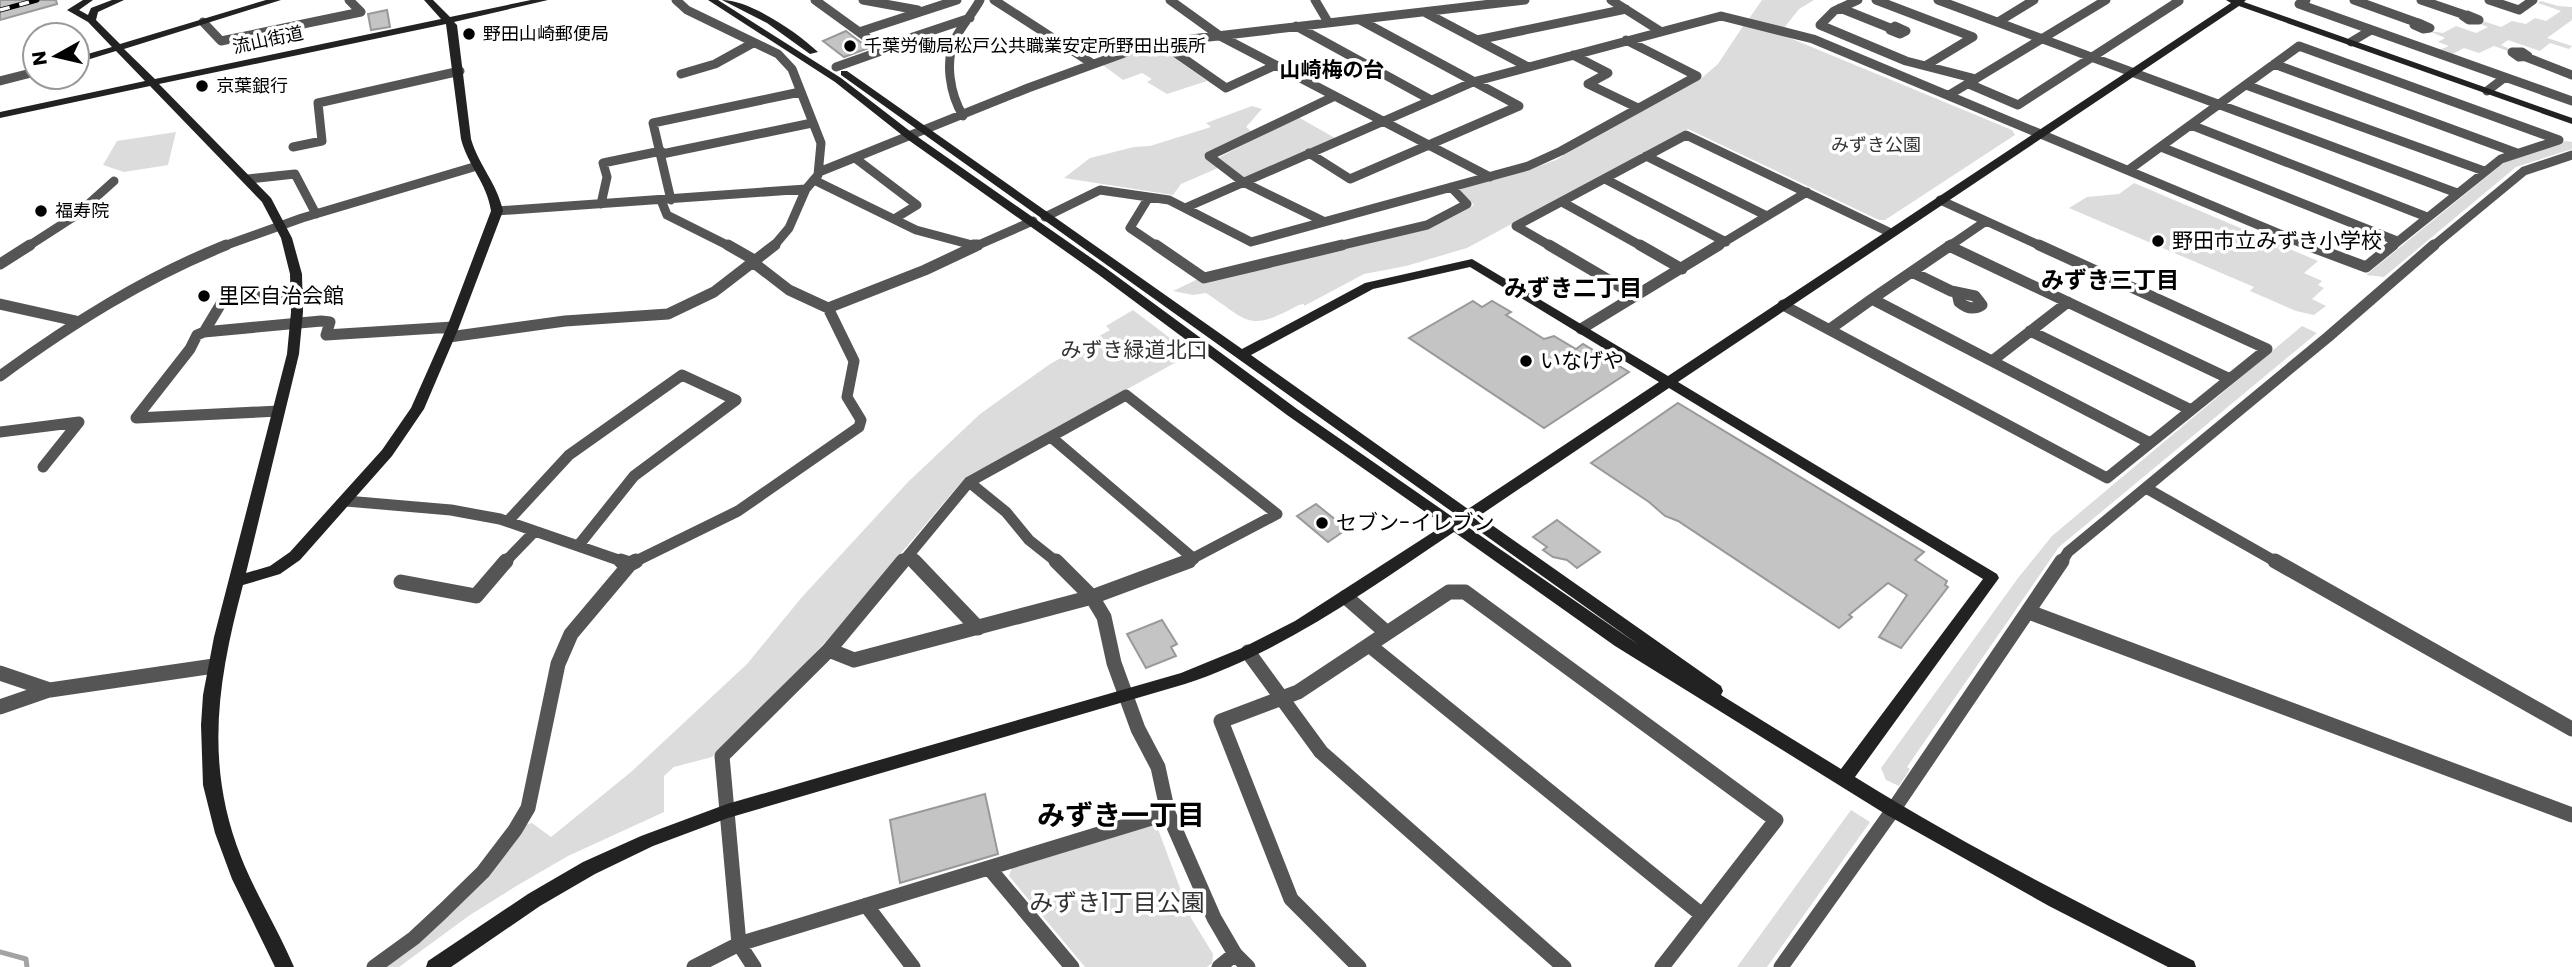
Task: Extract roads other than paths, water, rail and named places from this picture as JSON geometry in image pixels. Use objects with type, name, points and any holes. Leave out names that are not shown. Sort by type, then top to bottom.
[{"type":"street","points":[[89,0],[72,10],[92,19],[248,179],[267,200],[283,225],[293,253],[298,291],[293,354],[214,666],[209,721],[212,786],[220,820],[236,868],[285,967]]},
{"type":"street","points":[[92,19],[94,10],[120,0]]},
{"type":"street","points":[[91,56],[276,0]]},
{"type":"street","points":[[203,22],[221,41],[361,12],[349,0]]},
{"type":"street","points":[[235,581],[284,566],[387,453],[417,409],[451,332],[497,211],[494,194],[477,166],[466,139],[454,33],[449,20],[428,0]]},
{"type":"street","name":"流山街道","points":[[0,115],[544,0]]},
{"type":"street","points":[[279,411],[136,418],[190,349],[197,335],[204,331],[330,322],[326,335],[451,332],[583,318],[640,318],[669,314],[705,297],[755,262],[786,234],[814,180],[822,155],[821,144],[792,69],[778,54],[687,10],[676,0]]},
{"type":"street","points":[[712,0],[792,49],[838,80],[911,136],[1242,354],[1843,780]]},
{"type":"street","points":[[726,0],[770,21],[926,131],[1230,368],[1452,526],[1630,648],[1893,810],[2055,900],[2187,967]]},
{"type":"street","points":[[815,0],[884,50],[836,68]]},
{"type":"street","points":[[863,0],[922,10]]},
{"type":"street","points":[[859,32],[957,0]]},
{"type":"street","points":[[963,116],[951,90],[954,40],[971,18],[980,0]]},
{"type":"street","points":[[994,0],[1093,64]]},
{"type":"street","points":[[1170,0],[1220,36],[1490,177]]},
{"type":"street","points":[[1315,0],[1328,22]]},
{"type":"street","points":[[497,211],[666,200],[814,180],[855,158],[963,116],[1000,98],[1160,42],[1525,0]]},
{"type":"street","points":[[1611,0],[1660,31]]},
{"type":"street","points":[[1858,0],[1840,8],[1820,25],[1972,82],[2018,105],[2179,1],[2176,0]]},
{"type":"street","points":[[1876,0],[1973,37],[1925,66]]},
{"type":"street","points":[[1938,0],[2457,193]]},
{"type":"street","points":[[1998,22],[2034,0]]},
{"type":"street","points":[[1950,95],[2106,0]]},
{"type":"street","points":[[2306,0],[2299,4],[2572,101]]},
{"type":"street","points":[[2354,0],[2418,23]]},
{"type":"street","points":[[2421,0],[2465,15]]},
{"type":"street","points":[[2489,0],[2519,10],[2533,0]]},
{"type":"street","points":[[435,967],[512,913],[589,868],[648,841],[727,811],[1126,698],[1185,678],[1248,652],[1300,625],[1469,516],[2236,1],[2572,121]]},
{"type":"street","points":[[1840,8],[1889,27]]},
{"type":"street","points":[[1477,40],[1626,9]]},
{"type":"street","points":[[1426,13],[1528,67]]},
{"type":"street","points":[[1185,208],[1473,82],[1721,16],[1813,40],[2365,267],[2484,170],[2501,159],[2559,139],[2299,46],[2130,169]]},
{"type":"street","points":[[954,40],[919,46],[910,38],[971,18]]},
{"type":"street","points":[[1309,153],[1350,179],[1519,106],[1360,20]]},
{"type":"street","points":[[1296,26],[1430,100]]},
{"type":"street","points":[[2351,42],[2371,30]]},
{"type":"street","points":[[828,308],[925,270],[1100,190],[1169,200],[1251,242],[1545,160],[1697,76],[1626,40]]},
{"type":"street","points":[[1160,42],[1226,88],[1276,65]]},
{"type":"street","points":[[681,74],[715,64],[753,43]]},
{"type":"street","points":[[778,54],[792,49]]},
{"type":"street","points":[[1573,55],[1608,73],[1588,84],[1638,108]]},
{"type":"street","points":[[2526,57],[2572,75]]},
{"type":"street","points":[[2274,64],[2517,153]]},
{"type":"street","points":[[292,147],[323,141],[318,103],[460,71]]},
{"type":"street","points":[[0,81],[21,76]]},
{"type":"street","points":[[2487,90],[2504,78]]},
{"type":"street","points":[[2246,85],[2484,170]]},
{"type":"street","points":[[374,967],[443,911],[483,872],[515,830],[527,808],[558,664],[571,634],[630,564],[738,511],[859,427],[861,420],[847,397],[854,361],[828,308],[789,290],[755,262],[667,215],[662,208],[666,200],[662,152],[653,123],[800,92]]},
{"type":"street","points":[[1323,221],[1243,182],[1209,156],[1335,96]]},
{"type":"street","points":[[601,204],[607,177],[603,163],[812,123]]},
{"type":"street","points":[[2191,125],[2427,217]]},
{"type":"street","points":[[1636,296],[1516,226],[1686,135],[1891,233]]},
{"type":"street","points":[[2161,147],[2397,241]]},
{"type":"street","points":[[1781,967],[1893,810],[2068,552],[2524,170],[2572,155]]},
{"type":"street","points":[[1646,156],[1767,216]]},
{"type":"street","points":[[855,158],[917,205],[894,219]]},
{"type":"street","points":[[0,376],[76,321],[198,256],[316,214],[477,166]]},
{"type":"street","points":[[248,179],[295,174],[316,214]]},
{"type":"street","points":[[1605,179],[1726,242]]},
{"type":"street","points":[[814,180],[934,236],[976,246]]},
{"type":"street","points":[[0,264],[59,227],[103,193],[114,181]]},
{"type":"street","points":[[1149,197],[1130,228],[1204,278],[1427,225],[1466,204],[1451,187]]},
{"type":"street","points":[[1581,328],[1807,192]]},
{"type":"street","points":[[1783,305],[2107,478],[2267,349],[1940,200]]},
{"type":"street","points":[[1562,202],[1682,269]]},
{"type":"street","points":[[1830,329],[1986,221]]},
{"type":"street","points":[[1950,246],[2230,379]]},
{"type":"street","points":[[1242,354],[1369,286],[1472,263],[1992,578],[1843,780]]},
{"type":"street","points":[[1912,272],[1957,293]]},
{"type":"street","points":[[204,331],[222,302],[230,298],[298,291]]},
{"type":"street","points":[[1872,299],[2150,443]]},
{"type":"street","points":[[1992,361],[2068,302]]},
{"type":"street","points":[[0,304],[76,321]]},
{"type":"street","points":[[2031,331],[2191,410]]},
{"type":"street","points":[[508,522],[569,456],[682,375],[736,400],[634,476],[578,545]]},
{"type":"street","points":[[754,967],[739,944],[722,756],[828,650],[969,482],[1126,395],[1277,514],[1194,559],[1092,597],[854,660],[828,650]]},
{"type":"street","points":[[0,432],[79,422],[43,467]]},
{"type":"street","points":[[1051,437],[1194,559]]},
{"type":"street","points":[[969,482],[1006,512],[1029,540],[1057,560],[1092,597],[1110,632],[1114,663],[1126,698],[1138,729],[1158,767],[1168,813],[1202,895],[1235,954],[1248,967]]},
{"type":"street","points":[[2146,488],[2572,730]]},
{"type":"street","points":[[346,501],[451,510],[508,522],[630,564]]},
{"type":"street","points":[[401,582],[476,596],[535,531]]},
{"type":"street","points":[[909,556],[978,628]]},
{"type":"street","points":[[1360,967],[1291,899],[1221,721],[1298,692],[1449,592],[1465,592],[1776,820],[1662,967]]},
{"type":"street","points":[[1346,597],[1387,633]]},
{"type":"street","points":[[2029,612],[2572,815]]},
{"type":"street","points":[[1368,645],[1702,915]]},
{"type":"street","points":[[1248,652],[1321,752],[1564,967]]},
{"type":"street","points":[[0,707],[50,690],[214,666]]},
{"type":"street","points":[[0,673],[50,690]]},
{"type":"street","points":[[694,967],[739,944],[1168,813]]},
{"type":"street","points":[[989,868],[1072,967]]},
{"type":"street","points":[[866,905],[913,967]]},
{"type":"street","points":[[1219,967],[1235,954]]},
{"type":"waterway","points":[[0,952],[26,959],[27,967]]},
{"type":"railway","points":[[0,10],[37,0]]},
{"type":"place","name":"野田山崎郵便局","points":[[469,34]]},
{"type":"place","name":"千葉労働局松戸公共職業安定所野田出張所","points":[[850,46]]},
{"type":"place","name":"京葉銀行","points":[[202,86]]},
{"type":"place","name":"福寿院","points":[[41,211]]},
{"type":"place","name":"野田市立みずき小学校","points":[[2158,241]]},
{"type":"place","name":"里区自治会館","points":[[204,296]]},
{"type":"place","name":"いなげや","points":[[1526,361]]},
{"type":"place","name":"セブン-イレブン","points":[[1322,523]]},
{"type":"district","name":"山崎梅の台","points":[[1332,70]]},
{"type":"district","name":"みずき三丁目","points":[[2110,280]]},
{"type":"district","name":"みずき二丁目","points":[[1573,288]]},
{"type":"district","name":"みずき一丁目","points":[[1121,815]]},
{"type":"park label","name":"みずき公園","points":[[1876,145]]},
{"type":"park label","name":"みずき緑道北口","points":[[1134,350]]},
{"type":"park label","name":"みずき1丁目公園","points":[[1117,903]]}]
